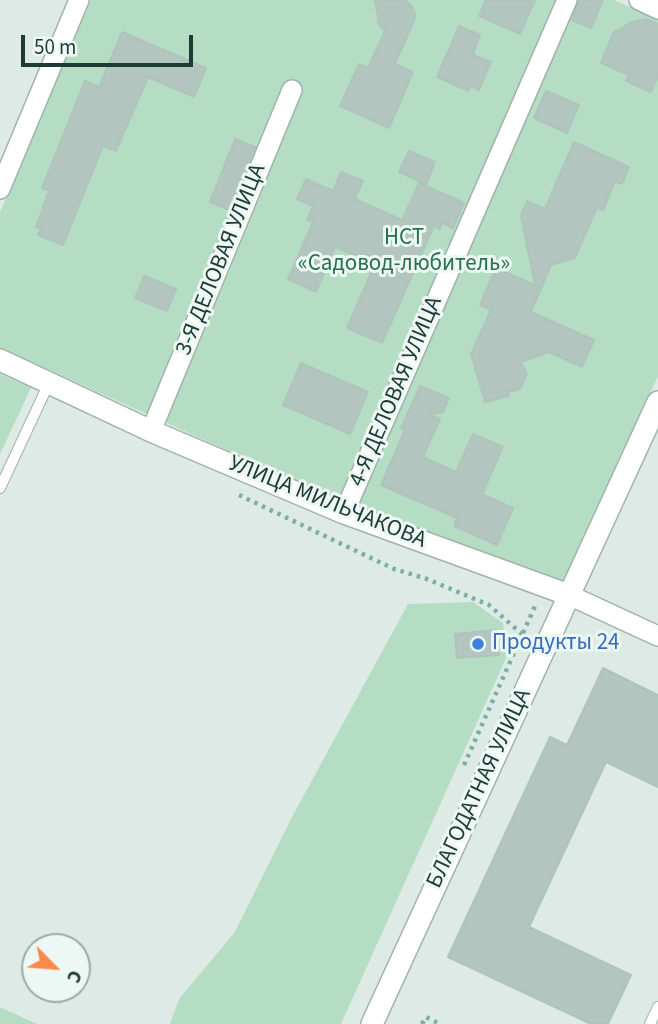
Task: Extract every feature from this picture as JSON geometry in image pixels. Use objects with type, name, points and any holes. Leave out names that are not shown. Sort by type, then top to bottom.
[{"type":"street","points":[[0,188],[79,0]]},
{"type":"street","name":"4-Я ДЕЛОВАЯ УЛИЦА","points":[[344,513],[567,0]]},
{"type":"street","points":[[639,0],[658,9]]},
{"type":"street","name":"3-Я ДЕЛОВАЯ УЛИЦА","points":[[152,431],[292,90]]},
{"type":"street","name":"УЛИЦА МИЛЬЧАКОВА","points":[[0,360],[152,431],[344,513],[569,596],[658,636]]},
{"type":"street","name":"БЛАГОДАТНАЯ УЛИЦА","points":[[372,1024],[658,402]]},
{"type":"lane","points":[[0,488],[49,383]]},
{"type":"lane","points":[[650,1024],[658,1007]]},
{"type":"path","points":[[422,1024],[426,1017],[440,1024]]},
{"type":"green space","name":"НСТ «Садовод-любитель»","points":[[91,0],[614,0],[658,20],[658,376],[564,582],[340,501],[0,348],[0,212]]},
{"type":"green space","points":[[0,374],[31,388],[0,454]]},
{"type":"green space","points":[[473,602],[503,623],[507,656],[341,1024],[170,1024],[179,999],[235,932],[292,817],[408,604]]},
{"type":"green space","points":[[0,1007],[37,1024],[0,1024]]},
{"type":"building","points":[[375,0],[404,0],[411,5],[415,13],[395,64],[413,72],[389,128],[340,106],[359,64],[368,68],[385,31],[379,25]]},
{"type":"building","points":[[486,0],[535,0],[520,34],[479,16]]},
{"type":"building","points":[[579,0],[603,0],[591,28],[572,20]]},
{"type":"building","points":[[646,19],[658,24],[658,77],[651,92],[626,81],[629,75],[601,63],[614,32],[632,22]]},
{"type":"building","points":[[459,26],[480,35],[473,55],[491,62],[479,90],[471,86],[469,91],[437,77]]},
{"type":"building","points":[[122,32],[206,68],[194,97],[148,77],[116,151],[103,146],[63,245],[38,235],[41,229],[36,227],[49,191],[42,188],[85,81],[99,87]]},
{"type":"building","points":[[546,91],[579,105],[567,133],[534,118]]},
{"type":"building","points":[[235,139],[255,147],[229,210],[210,202]]},
{"type":"building","points":[[574,142],[629,167],[622,184],[615,181],[603,210],[597,207],[575,258],[551,265],[531,312],[594,340],[582,367],[549,352],[521,362],[527,374],[520,389],[508,392],[509,396],[485,402],[471,354],[491,310],[480,305],[496,268],[535,285],[521,216],[527,201],[545,209]]},
{"type":"building","points":[[409,151],[435,162],[426,184],[399,172]]},
{"type":"building","points":[[341,172],[363,181],[355,199],[402,220],[419,183],[464,203],[453,228],[442,223],[440,229],[434,226],[382,343],[347,328],[375,264],[335,247],[316,292],[288,279],[313,222],[307,220],[313,206],[297,199],[306,179],[333,191]]},
{"type":"building","points":[[144,276],[176,289],[167,311],[135,298]]},
{"type":"building","points":[[301,363],[368,392],[350,434],[283,405]]},
{"type":"building","points":[[420,386],[449,398],[443,412],[430,415],[440,419],[423,457],[456,472],[473,434],[503,447],[482,494],[513,508],[497,545],[454,526],[457,518],[381,485],[405,430],[401,428]]},
{"type":"building","points":[[497,630],[499,655],[457,658],[455,634]]},
{"type":"building","points":[[603,668],[658,695],[658,787],[606,762],[529,927],[631,975],[608,1024],[591,1024],[448,957],[550,737],[567,745]]},
{"type":"place","name":"Продукты 24","points":[[478,644]]}]
